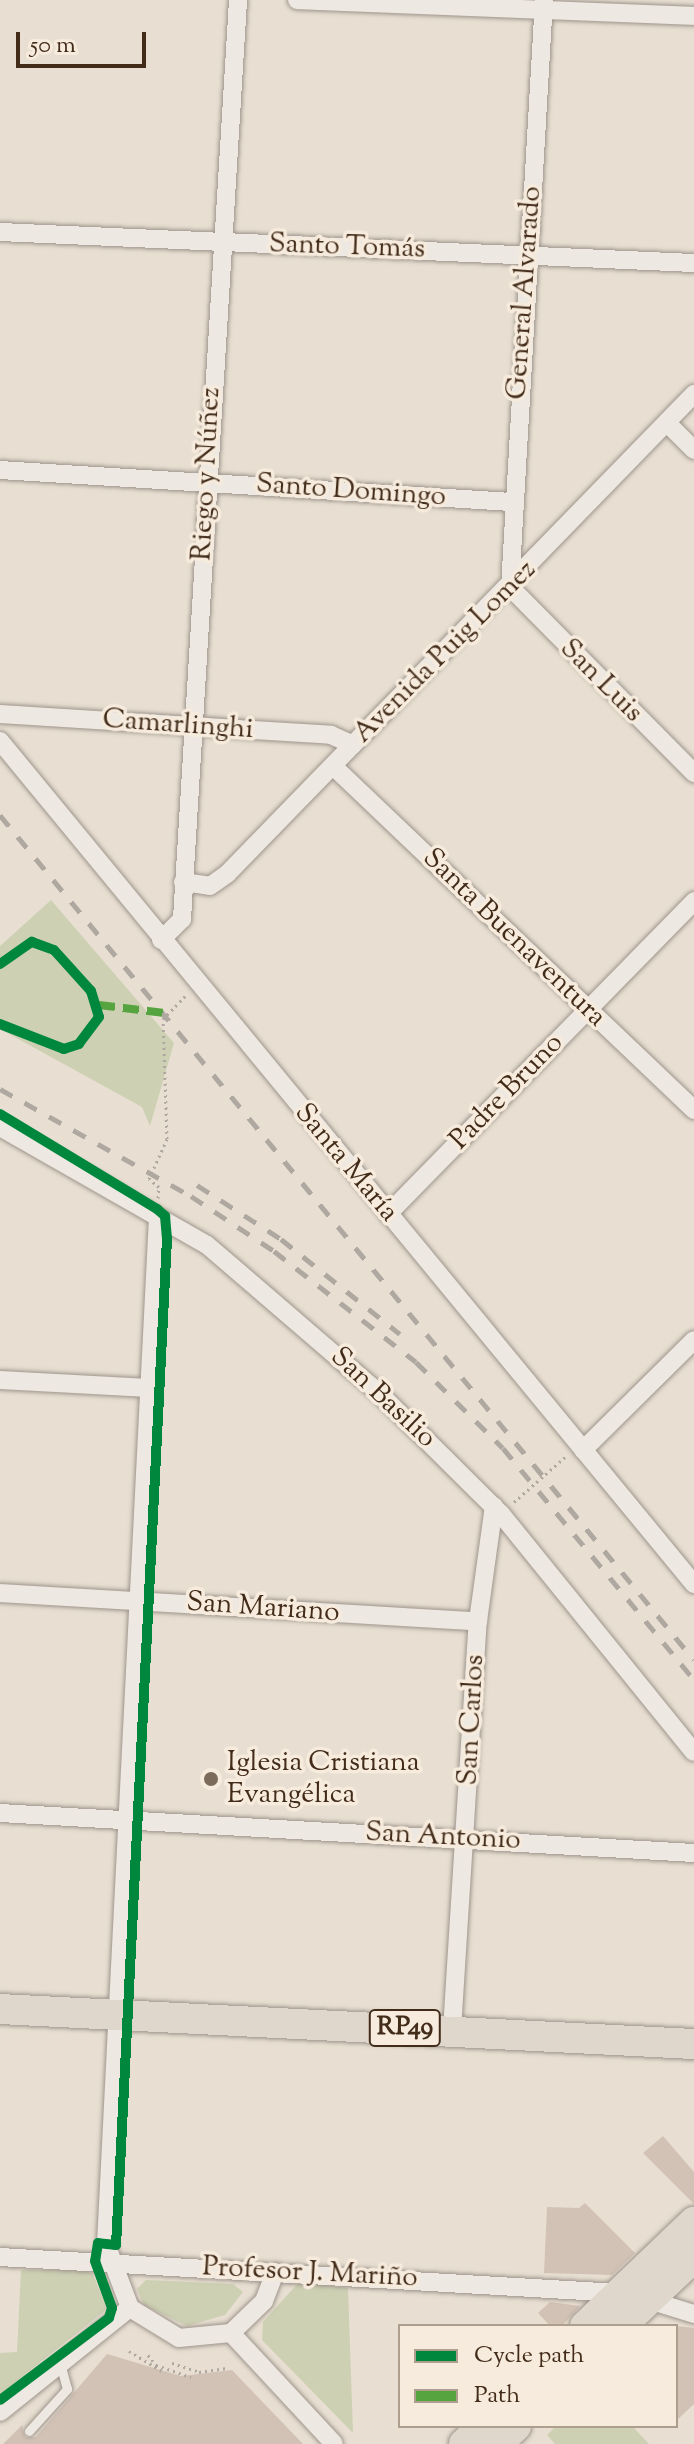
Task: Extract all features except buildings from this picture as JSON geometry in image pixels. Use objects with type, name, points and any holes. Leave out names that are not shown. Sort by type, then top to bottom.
[{"type":"main road","name":"RP49","points":[[0,2009],[694,2044]]},
{"type":"main road","points":[[587,2324],[694,2222]]},
{"type":"main road","points":[[623,2324],[694,2257]]},
{"type":"main road","points":[[464,2444],[481,2428]]},
{"type":"main road","points":[[497,2444],[514,2428]]},
{"type":"street","name":"Riego y Núñez","points":[[161,940],[182,919],[206,481],[238,0]]},
{"type":"street","points":[[297,0],[544,5],[694,16]]},
{"type":"street","name":"General Alvarado","points":[[510,587],[511,502],[544,5]]},
{"type":"street","name":"Santo Tomás","points":[[0,232],[694,263]]},
{"type":"street","name":"Avenida Puig Lomez","points":[[183,882],[218,882],[510,587],[694,394]]},
{"type":"street","points":[[667,423],[694,450]]},
{"type":"street","name":"Santo Domingo","points":[[0,470],[511,502]]},
{"type":"street","name":"San Luis","points":[[510,587],[694,773]]},
{"type":"street","name":"Camarlinghi","points":[[0,714],[331,735],[353,745]]},
{"type":"street","name":"Santa María","points":[[0,741],[197,985],[694,1584]]},
{"type":"street","name":"Santa Buenaventura","points":[[333,766],[694,1110]]},
{"type":"street","name":"Padre Bruno","points":[[388,1214],[694,901]]},
{"type":"street","name":"San Basilio","points":[[0,1127],[161,1216],[224,1257],[301,1322],[497,1510],[694,1752]]},
{"type":"street","points":[[161,1216],[149,1388],[130,1819],[117,2017],[110,2262],[130,2308],[179,2338],[231,2333],[264,2301],[275,2272]]},
{"type":"street","points":[[583,1450],[694,1340]]},
{"type":"street","points":[[0,1380],[149,1388]]},
{"type":"street","name":"San Carlos","points":[[452,2030],[478,1621],[497,1510]]},
{"type":"street","name":"San Mariano","points":[[0,1593],[478,1621]]},
{"type":"street","name":"San Antonio","points":[[0,1813],[694,1853]]},
{"type":"street","name":"Profesor J. Mariño","points":[[0,2257],[619,2293]]},
{"type":"street","points":[[649,2300],[694,2314]]},
{"type":"street","points":[[0,2412],[130,2308]]},
{"type":"street","points":[[231,2333],[334,2444]]},
{"type":"lane","points":[[29,2431],[67,2389],[60,2363]]},
{"type":"path","points":[[161,1216],[159,1187],[149,1179],[167,1139],[163,1019],[197,985]]},
{"type":"path","points":[[139,1195],[161,1216]]},
{"type":"path","points":[[497,1510],[570,1453],[583,1450]]},
{"type":"path","points":[[129,2351],[165,2373]]},
{"type":"path","points":[[148,2355],[156,2365],[191,2377]]},
{"type":"path","points":[[172,2363],[209,2373],[227,2368]]},
{"type":"green space","points":[[51,900],[174,1043],[150,1126],[142,1107],[0,1029],[0,946]]},
{"type":"green space","points":[[21,2270],[84,2270],[93,2274],[107,2309],[0,2394],[0,2353],[17,2352]]},
{"type":"green space","points":[[146,2280],[233,2284],[243,2292],[225,2315],[187,2326],[144,2305],[137,2289]]},
{"type":"green space","points":[[299,2282],[348,2288],[353,2433],[262,2340],[263,2322]]},
{"type":"green space","points":[[554,2428],[634,2428],[649,2444],[555,2444],[547,2435]]},
{"type":"railway","points":[[0,815],[694,1660]]},
{"type":"railway","points":[[0,1089],[191,1196],[274,1251],[416,1362],[503,1448],[694,1680]]},
{"type":"railway","points":[[197,1185],[281,1239],[400,1334]]},
{"type":"marked path","points":[[99,1005],[165,1013]]},
{"type":"cycle path","points":[[0,964],[32,942],[54,950],[91,991],[99,1017],[79,1044],[64,1049],[0,1024]]},
{"type":"cycle path","points":[[0,1114],[157,1209],[165,1216],[167,1239],[116,2245],[98,2243],[95,2261],[112,2308],[109,2318],[0,2400]]},
{"type":"place","name":"Iglesia Cristiana Evangélica","points":[[211,1779]]}]
